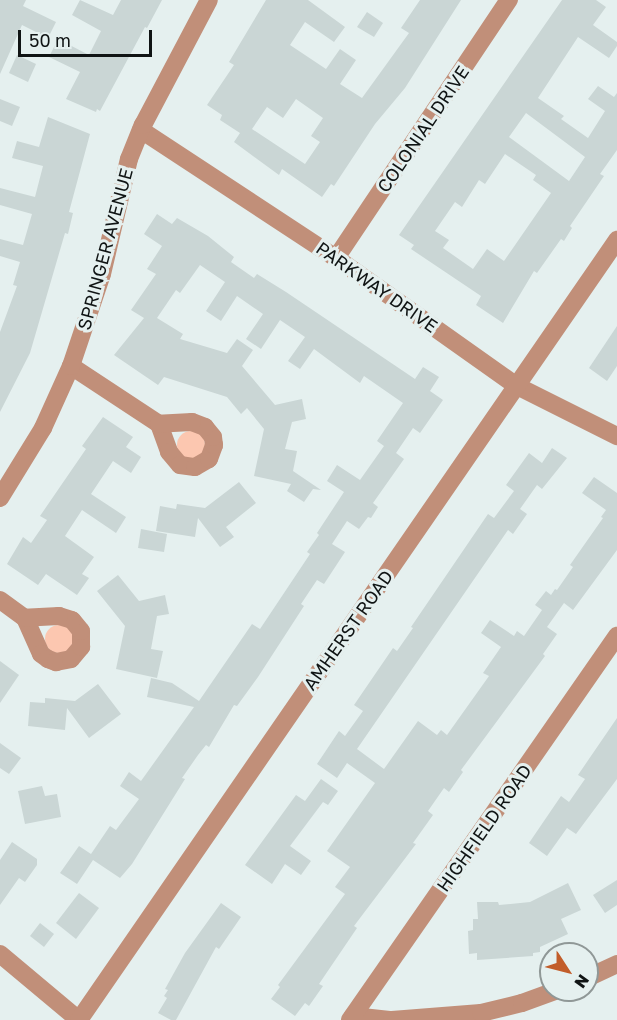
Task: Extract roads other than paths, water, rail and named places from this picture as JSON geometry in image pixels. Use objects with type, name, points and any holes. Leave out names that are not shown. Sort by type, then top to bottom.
[{"type":"street","name":"SPRINGER AVENUE","points":[[0,498],[43,428],[71,366],[102,274],[129,159],[141,130],[209,0]]},
{"type":"street","name":"COLONIAL DRIVE","points":[[336,258],[510,0]]},
{"type":"street","name":"PARKWAY DRIVE","points":[[141,130],[336,258],[517,386],[617,436]]},
{"type":"street","name":"AMHERST ROAD","points":[[79,1020],[617,240]]},
{"type":"street","points":[[71,366],[159,423]]},
{"type":"street","points":[[0,600],[26,618]]},
{"type":"street","name":"HIGHFIELD ROAD","points":[[351,1018],[617,636]]},
{"type":"street","points":[[0,954],[79,1020]]},
{"type":"street","points":[[599,972],[617,964]]},
{"type":"street","points":[[351,1018],[392,1020],[482,1013],[539,997]]}]
